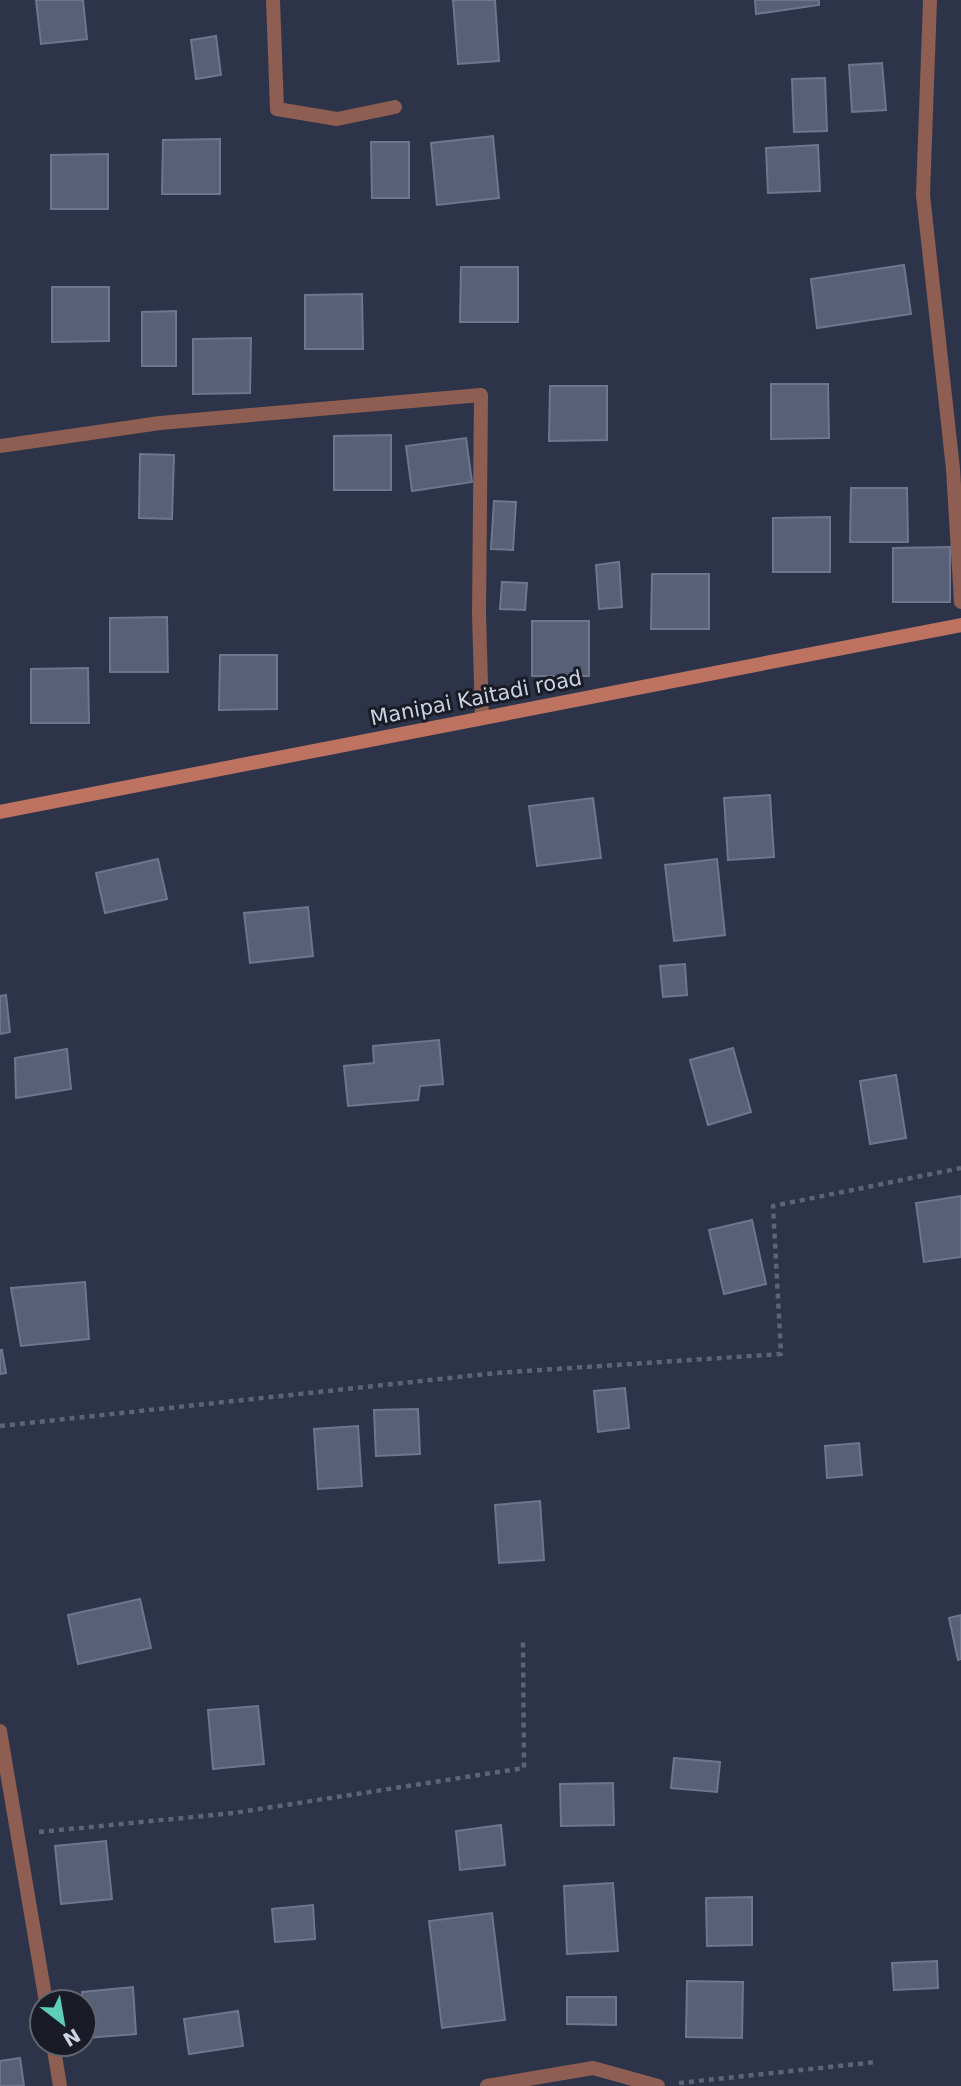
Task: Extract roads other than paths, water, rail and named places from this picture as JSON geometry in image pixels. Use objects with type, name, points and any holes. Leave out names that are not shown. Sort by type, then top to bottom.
[{"type":"main road","name":"Manipai Kaitadi road","points":[[0,812],[961,625]]},
{"type":"street","points":[[273,0],[277,109],[337,118],[395,107]]},
{"type":"street","points":[[930,0],[923,195],[953,469],[961,602]]},
{"type":"street","points":[[0,446],[160,423],[481,395],[479,614],[482,718]]},
{"type":"street","points":[[0,1731],[44,1988]]},
{"type":"street","points":[[55,2058],[60,2086]]},
{"type":"street","points":[[487,2086],[593,2068],[658,2086]]}]
